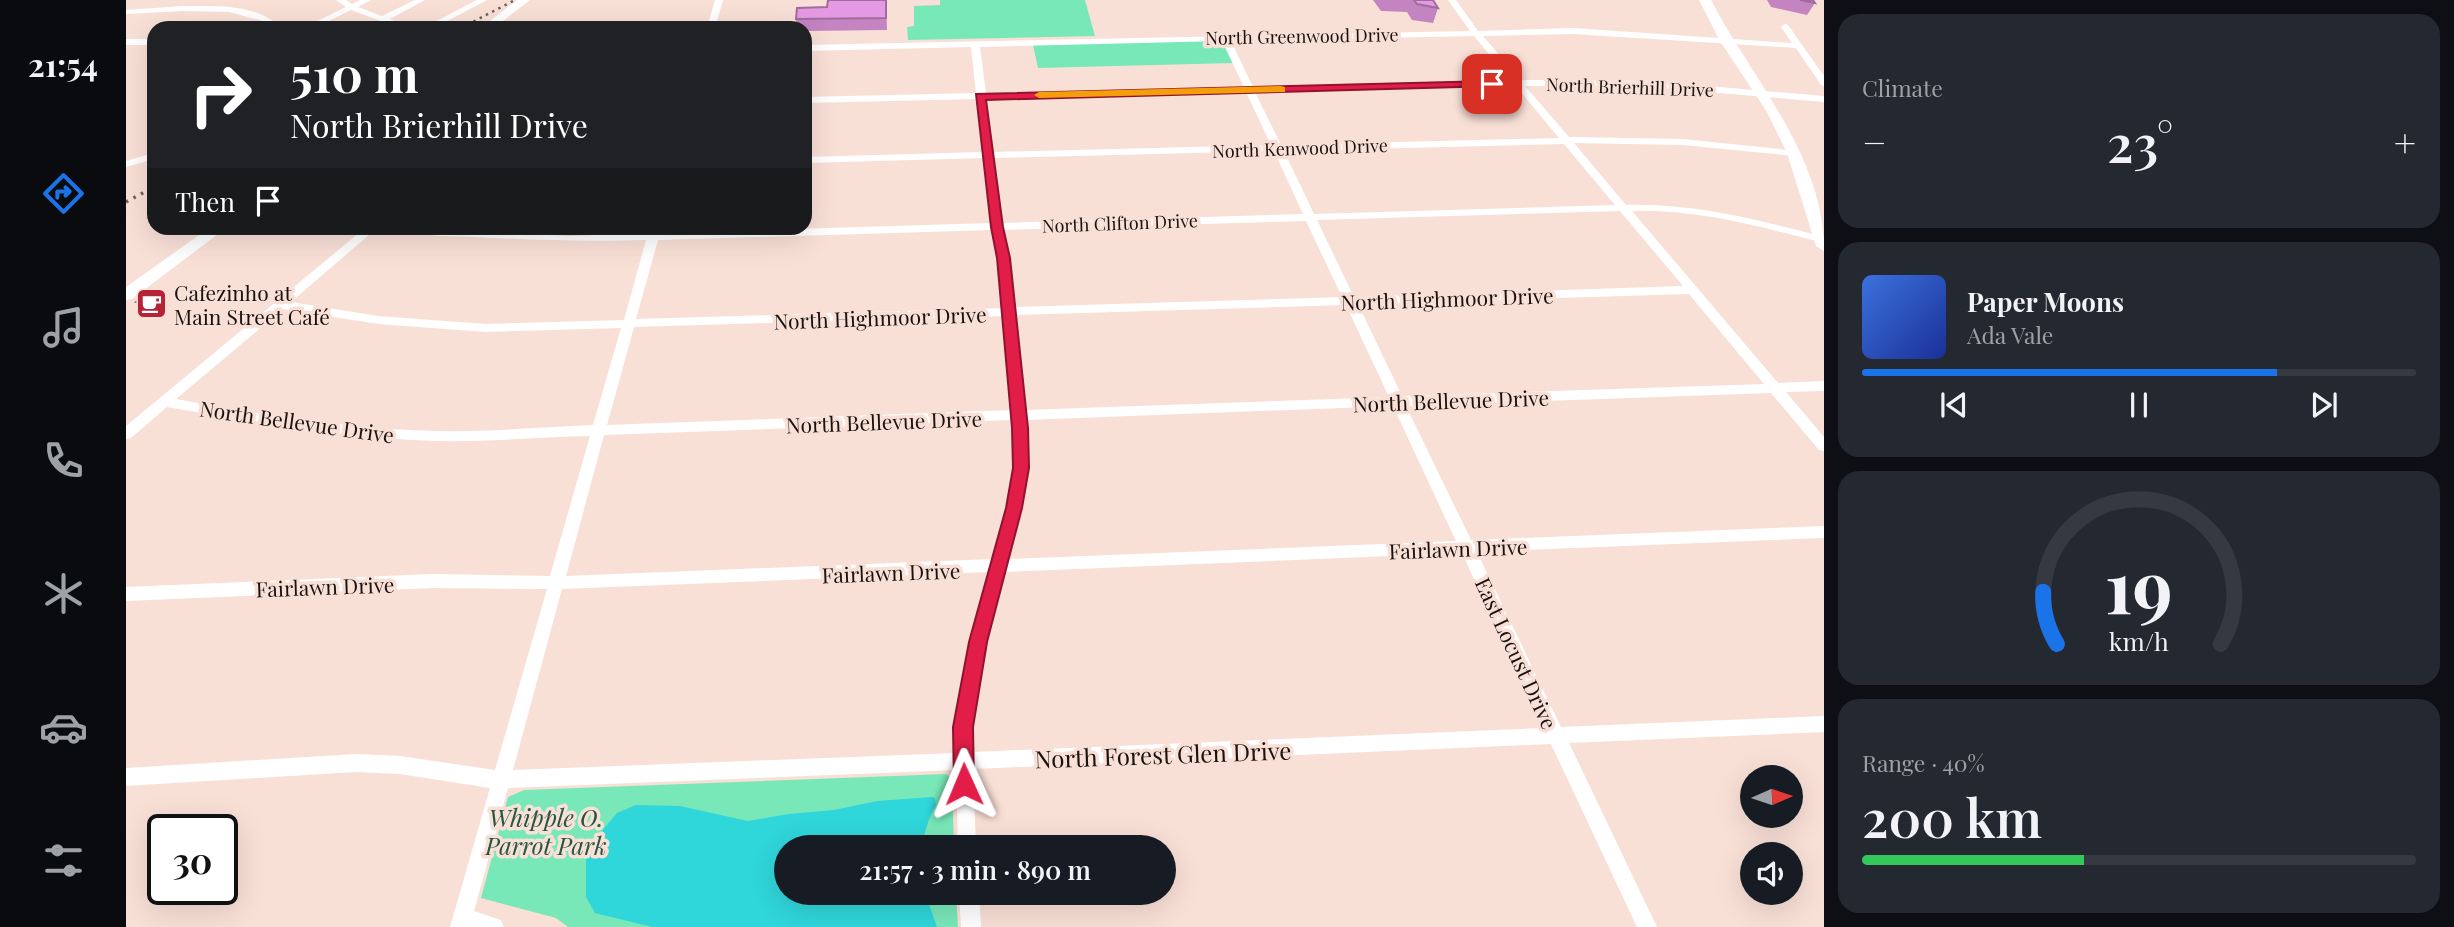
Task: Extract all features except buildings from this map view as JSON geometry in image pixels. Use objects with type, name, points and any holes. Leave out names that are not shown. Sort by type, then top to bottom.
[{"type":"main road","points":[[496,21],[524,0]]},
{"type":"main road","points":[[1705,0],[1726,41],[1761,94],[1794,153],[1823,242]]},
{"type":"main road","points":[[126,295],[208,235]]},
{"type":"street","points":[[340,0],[352,8],[388,21]]},
{"type":"street","points":[[323,21],[367,0]]},
{"type":"street","points":[[382,19],[421,0]]},
{"type":"street","points":[[442,21],[483,0]]},
{"type":"street","points":[[713,21],[719,0]]},
{"type":"street","points":[[1452,0],[1475,32],[1824,446]]},
{"type":"street","points":[[126,12],[178,9],[243,11],[273,21]]},
{"type":"street","points":[[1785,27],[1824,83]]},
{"type":"street","name":"North Greenwood Drive","points":[[812,48],[1573,31],[1798,46]]},
{"type":"street","name":"East Locust Drive","points":[[1225,38],[1647,927]]},
{"type":"street","points":[[126,42],[147,41]]},
{"type":"street","points":[[966,835],[963,727],[978,642],[1014,508],[1021,468],[1004,258],[987,156],[975,44]]},
{"type":"street","name":"North Brierhill Drive","points":[[812,100],[1605,82],[1824,99]]},
{"type":"street","name":"North Kenwood Drive","points":[[812,160],[1567,141],[1683,142],[1794,153]]},
{"type":"street","points":[[126,164],[147,158]]},
{"type":"street","name":"North Clifton Drive","points":[[812,230],[1652,208],[1720,214],[1794,230],[1823,242]]},
{"type":"street","points":[[126,434],[363,235]]},
{"type":"street","name":"North Clifton Drive","points":[[491,235],[578,235]]},
{"type":"street","points":[[494,927],[462,922],[653,235]]},
{"type":"street","name":"North Highmoor Drive","points":[[279,304],[425,325],[486,328],[1693,290]]},
{"type":"street","name":"North Bellevue Drive","points":[[164,402],[276,423],[381,435],[598,431],[1824,386]]},
{"type":"street","name":"Fairlawn Drive","points":[[126,594],[432,581],[556,583],[998,568],[1824,532]]},
{"type":"street","name":"North Forest Glen Drive","points":[[126,777],[356,763],[400,765],[485,779],[501,779],[963,763],[1824,724]]},
{"type":"street","points":[[970,905],[971,927]]},
{"type":"green space","points":[[940,0],[1085,0],[1095,36],[908,40],[907,27],[914,26],[914,6],[940,5]]},
{"type":"green space","points":[[1214,40],[1226,45],[1234,63],[1038,68],[1033,45]]},
{"type":"green space","name":"Whipple O. Parrot Park","points":[[946,774],[952,779],[954,835],[774,835],[774,905],[957,905],[958,927],[568,927],[556,918],[481,898],[508,797],[524,790]]},
{"type":"water","points":[[932,797],[935,798],[936,805],[924,835],[774,835],[774,905],[929,905],[937,927],[652,927],[595,913],[586,897],[586,856],[590,845],[617,813],[636,805],[680,806],[748,821],[834,810],[877,801]]},
{"type":"railway","points":[[474,21],[515,0]]},
{"type":"railway","points":[[126,202],[147,191]]},
{"type":"slow traffic","points":[[1039,95],[1281,89]]},
{"type":"place","name":"Cafezinho at Main Street Café","points":[[151,304]]},
{"type":"route","points":[[964,784],[963,727],[978,642],[1014,508],[1021,468],[1020,428],[1004,258],[997,227],[980,97],[1492,84]]}]
